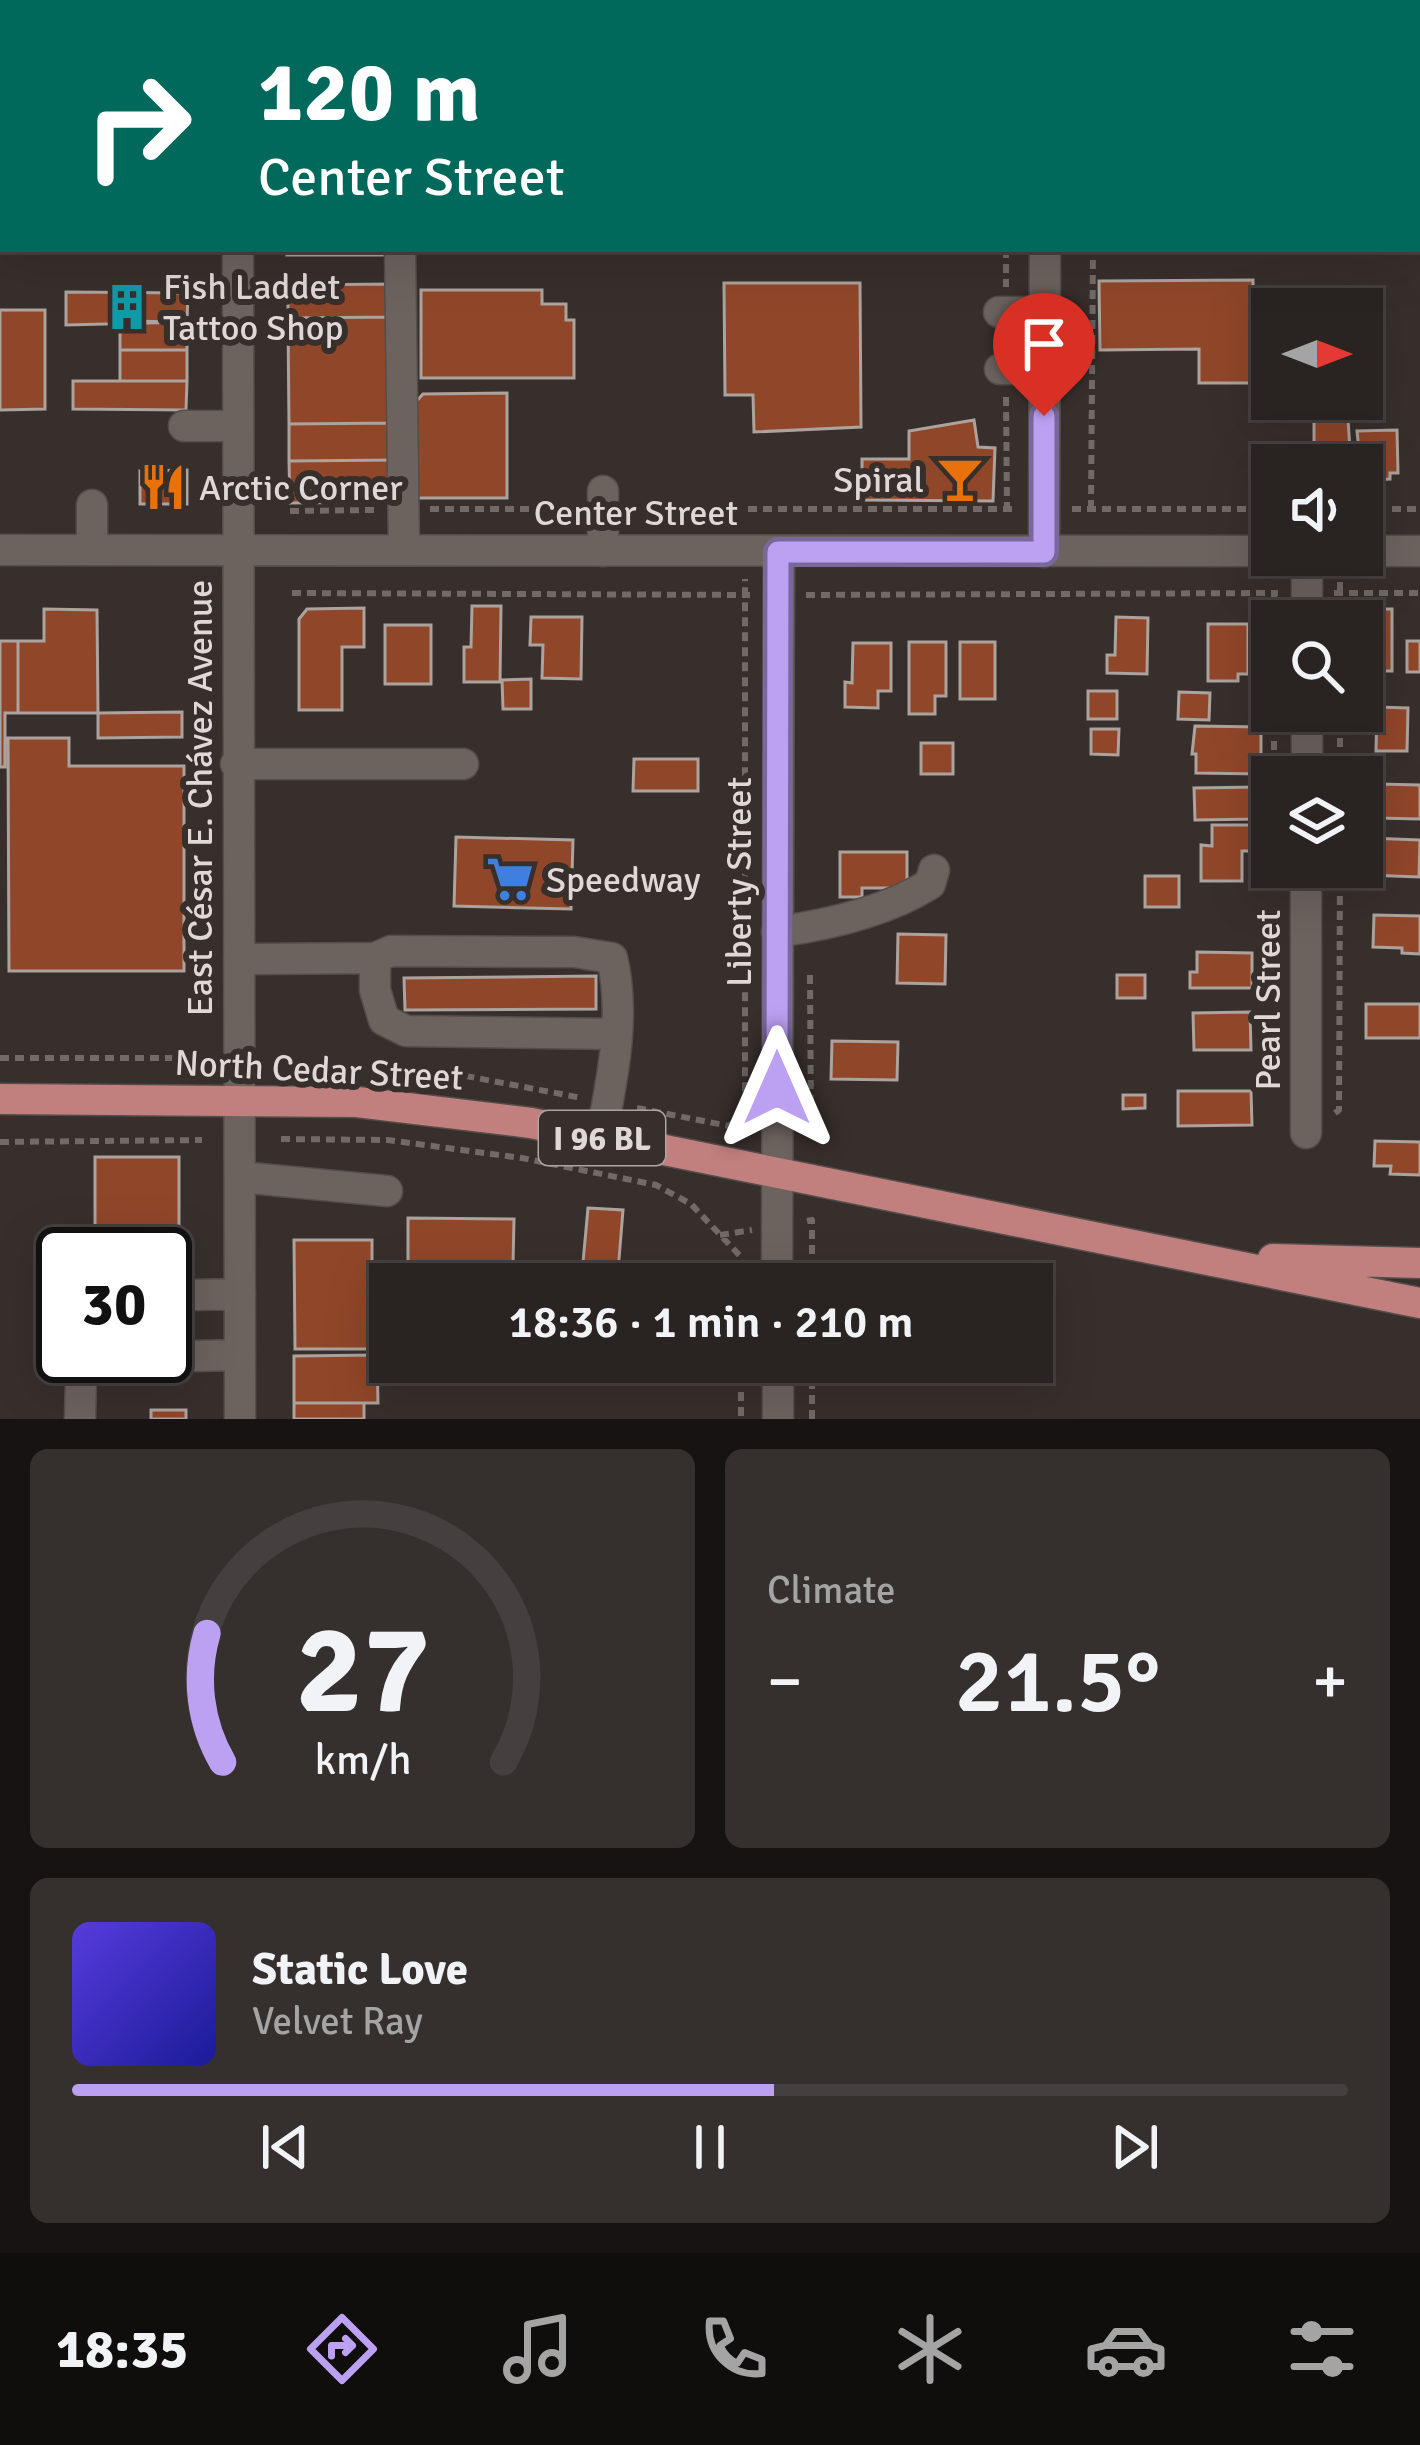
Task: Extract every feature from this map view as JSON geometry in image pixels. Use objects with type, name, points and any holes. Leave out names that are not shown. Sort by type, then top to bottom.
[{"type":"main road","name":"North Cedar Street","points":[[0,1099],[357,1102],[511,1120],[1196,1257]]},
{"type":"main road","name":"I 96 BL","points":[[1196,1257],[1420,1263]]},
{"type":"main road","points":[[1196,1257],[1420,1303]]},
{"type":"street","name":"East César E. Chávez Avenue","points":[[238,252],[240,1419]]},
{"type":"street","points":[[400,252],[404,550]]},
{"type":"street","points":[[1044,552],[1045,252]]},
{"type":"street","points":[[999,312],[1044,312]]},
{"type":"street","points":[[1000,369],[1044,369]]},
{"type":"street","points":[[184,426],[237,426]]},
{"type":"street","points":[[603,500],[603,550]]},
{"type":"street","points":[[92,505],[92,550]]},
{"type":"street","name":"Center Street","points":[[0,550],[1251,551]]},
{"type":"street","points":[[1383,551],[1420,551]]},
{"type":"street","name":"Liberty Street","points":[[777,1263],[778,552]]},
{"type":"street","points":[[236,764],[463,764]]},
{"type":"street","points":[[777,932],[810,927],[892,901],[930,884],[934,870]]},
{"type":"street","name":"Pearl Street","points":[[1306,888],[1306,1133]]},
{"type":"street","points":[[239,959],[375,958],[391,951],[574,952],[612,958],[620,992],[601,1138]]},
{"type":"street","points":[[375,958],[375,990],[384,1020],[406,1031],[616,1034]]},
{"type":"street","points":[[240,1177],[387,1191]]},
{"type":"street","points":[[192,1295],[240,1294]]},
{"type":"street","points":[[80,1419],[81,1379],[99,1358],[240,1354]]},
{"type":"street","points":[[778,1383],[778,1419]]},
{"type":"path","points":[[1091,509],[1093,252]]},
{"type":"path","points":[[290,511],[603,500],[1251,509]]},
{"type":"path","points":[[1383,509],[1420,509]]},
{"type":"path","points":[[286,1062],[445,1072],[729,1126],[745,1110],[745,551]]},
{"type":"path","points":[[1340,576],[1340,600]]},
{"type":"path","points":[[292,593],[1274,593],[1290,600]]},
{"type":"path","points":[[1274,593],[1274,600]]},
{"type":"path","points":[[1324,600],[1340,593],[1420,593]]},
{"type":"path","points":[[0,1058],[201,1058]]},
{"type":"path","points":[[281,1139],[388,1140],[656,1185],[691,1204],[742,1263]]},
{"type":"path","points":[[0,1142],[202,1140]]},
{"type":"path","points":[[741,1383],[741,1419]]},
{"type":"path","points":[[812,1383],[812,1419]]},
{"type":"building","points":[[287,252],[395,252],[395,255]]},
{"type":"building","points":[[1253,280],[1251,383],[1199,383],[1199,349],[1100,350],[1099,281]]},
{"type":"building","points":[[724,283],[860,283],[861,427],[754,432],[753,395],[725,395]]},
{"type":"building","points":[[395,284],[395,317],[288,318],[288,285]]},
{"type":"building","points":[[421,290],[542,290],[542,304],[566,304],[566,320],[574,320],[574,378],[421,378]]},
{"type":"building","name":"Fish Laddet Tattoo Shop","points":[[66,292],[188,293],[187,322],[66,325]]},
{"type":"building","points":[[0,310],[45,310],[45,409],[0,410]]},
{"type":"building","points":[[395,317],[396,423],[289,424],[288,318]]},
{"type":"building","points":[[120,321],[187,322],[187,350],[120,350]]},
{"type":"building","points":[[120,350],[187,350],[187,381],[120,381]]},
{"type":"building","points":[[73,381],[187,381],[186,410],[73,409]]},
{"type":"building","points":[[507,393],[507,498],[413,498],[413,405],[423,394]]},
{"type":"building","points":[[974,420],[978,447],[995,448],[993,501],[862,500],[862,459],[909,459],[909,431]]},
{"type":"building","points":[[1314,420],[1348,420],[1350,444],[1314,444]]},
{"type":"building","points":[[396,423],[397,460],[289,461],[289,424]]},
{"type":"building","points":[[1397,430],[1398,473],[1383,479],[1383,444],[1358,444],[1357,431]]},
{"type":"building","points":[[397,460],[397,502],[290,503],[289,461]]},
{"type":"building","name":"Arctic Corner","points":[[187,470],[187,504],[140,504],[140,471]]},
{"type":"building","points":[[472,606],[501,606],[500,682],[464,682],[464,647],[471,647]]},
{"type":"building","points":[[364,608],[364,647],[342,647],[342,710],[299,710],[299,619],[307,609]]},
{"type":"building","points":[[44,609],[97,610],[98,713],[18,713],[18,641],[44,641]]},
{"type":"building","points":[[1383,609],[1392,609],[1392,671],[1383,671]]},
{"type":"building","points":[[531,617],[582,617],[581,679],[542,678],[543,645],[530,645]]},
{"type":"building","points":[[1116,617],[1148,618],[1147,674],[1107,673],[1107,655],[1115,655]]},
{"type":"building","points":[[1208,624],[1248,624],[1248,674],[1238,674],[1238,681],[1208,681]]},
{"type":"building","points":[[385,625],[431,625],[431,684],[385,684]]},
{"type":"building","points":[[0,641],[18,641],[18,713],[5,713],[5,767],[0,767]]},
{"type":"building","points":[[1407,641],[1420,641],[1420,672],[1407,672]]},
{"type":"building","points":[[909,642],[946,642],[946,696],[935,696],[935,714],[909,714]]},
{"type":"building","points":[[960,642],[995,642],[995,699],[960,699]]},
{"type":"building","points":[[853,643],[891,643],[891,691],[878,691],[878,708],[845,707],[845,682],[852,683]]},
{"type":"building","points":[[531,679],[531,709],[503,709],[502,680]]},
{"type":"building","points":[[1088,691],[1117,691],[1117,719],[1088,719]]},
{"type":"building","points":[[1179,692],[1210,693],[1209,720],[1178,719]]},
{"type":"building","points":[[1383,707],[1408,708],[1407,751],[1376,751],[1376,732],[1383,732]]},
{"type":"building","points":[[182,712],[182,737],[98,738],[98,713]]},
{"type":"building","points":[[1195,726],[1251,727],[1251,732],[1261,732],[1261,756],[1251,756],[1251,774],[1196,773],[1196,754],[1192,754]]},
{"type":"building","points":[[1091,729],[1119,729],[1118,755],[1091,754]]},
{"type":"building","points":[[8,738],[69,738],[69,766],[184,766],[184,971],[9,971]]},
{"type":"building","points":[[921,743],[953,743],[953,774],[921,774]]},
{"type":"building","points":[[634,759],[698,759],[698,791],[633,791]]},
{"type":"building","points":[[1383,784],[1420,785],[1420,819],[1383,818]]},
{"type":"building","points":[[1251,787],[1251,819],[1195,820],[1194,788]]},
{"type":"building","points":[[1212,825],[1250,825],[1250,851],[1242,851],[1242,881],[1201,881],[1201,845],[1212,846]]},
{"type":"building","points":[[456,837],[573,840],[571,909],[454,906]]},
{"type":"building","points":[[1383,839],[1420,840],[1419,877],[1383,876]]},
{"type":"building","points":[[840,852],[907,852],[907,888],[862,888],[862,897],[840,897]]},
{"type":"building","points":[[1145,876],[1179,876],[1179,907],[1145,907]]},
{"type":"building","points":[[1374,915],[1420,916],[1420,954],[1373,947]]},
{"type":"building","points":[[898,934],[946,935],[945,984],[897,983]]},
{"type":"building","points":[[1197,952],[1252,953],[1252,988],[1190,988],[1190,972],[1197,972]]},
{"type":"building","points":[[1117,975],[1145,975],[1145,998],[1117,998]]},
{"type":"building","points":[[596,976],[596,1009],[405,1010],[404,978]]},
{"type":"building","points":[[1366,1004],[1420,1004],[1420,1038],[1366,1038]]},
{"type":"building","points":[[1250,1012],[1251,1050],[1194,1050],[1193,1013]]},
{"type":"building","points":[[832,1041],[898,1042],[897,1080],[831,1079]]},
{"type":"building","points":[[1178,1091],[1251,1091],[1252,1125],[1178,1126]]},
{"type":"building","points":[[1123,1095],[1145,1095],[1145,1108],[1123,1109]]},
{"type":"building","points":[[1375,1141],[1420,1142],[1420,1175],[1390,1174],[1391,1166],[1374,1166]]},
{"type":"building","points":[[95,1157],[179,1157],[179,1227],[95,1227]]},
{"type":"building","points":[[588,1208],[623,1210],[619,1263],[583,1263]]},
{"type":"building","points":[[408,1218],[514,1219],[513,1263],[408,1263]]},
{"type":"building","points":[[294,1240],[372,1240],[369,1349],[295,1349]]},
{"type":"building","points":[[369,1355],[369,1383],[378,1383],[378,1403],[294,1403],[294,1356]]},
{"type":"building","points":[[294,1403],[364,1403],[364,1419],[294,1419]]},
{"type":"building","points":[[151,1410],[186,1410],[186,1419],[151,1419]]},
{"type":"place","name":"Fish Laddet Tattoo Shop","points":[[127,307]]},
{"type":"place","name":"Spiral","points":[[960,479]]},
{"type":"place","name":"Arctic Corner","points":[[163,487]]},
{"type":"place","name":"Speedway","points":[[510,879]]},
{"type":"route","points":[[777,1088],[778,552],[1044,552],[1044,416]]}]
